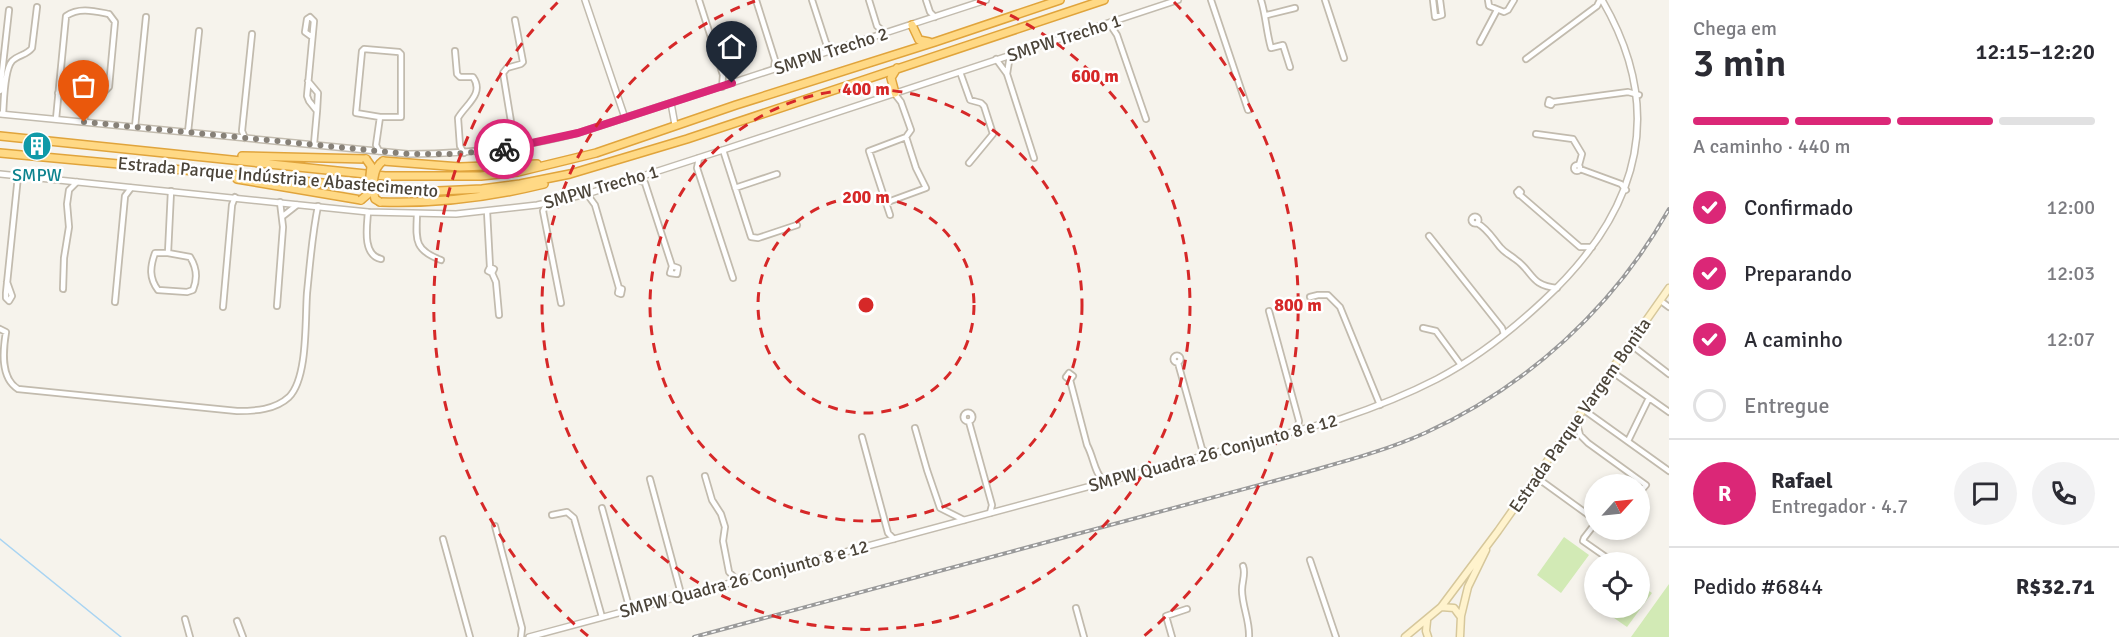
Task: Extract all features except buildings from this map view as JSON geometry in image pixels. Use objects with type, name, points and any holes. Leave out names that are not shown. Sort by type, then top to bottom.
[{"type":"highway","name":"Estrada Parque Indústria e Abastecimento","points":[[0,136],[210,156],[385,176],[481,176],[549,165],[596,153],[675,125],[1060,0]]},
{"type":"highway","name":"Estrada Parque Indústria e Abastecimento","points":[[0,153],[387,189],[438,191],[520,184],[570,174],[687,139],[1104,0]]},
{"type":"highway","points":[[911,26],[918,40],[935,42]]},
{"type":"highway","points":[[903,52],[914,40],[911,26]]},
{"type":"highway","points":[[894,93],[891,78],[898,67]]},
{"type":"highway","points":[[874,75],[887,79],[894,93]]},
{"type":"highway","points":[[208,174],[361,200],[368,194],[371,166],[366,159],[210,156]]},
{"type":"highway","points":[[549,165],[460,167],[382,161],[376,168],[373,189],[375,199],[380,202],[433,201],[501,194],[546,183],[570,174]]},
{"type":"main road","name":"Estrada Parque Vargem Bonita","points":[[1405,637],[1441,607],[1669,288]]},
{"type":"main road","name":"Estrada Parque Vargem Bonita","points":[[1461,636],[1461,616],[1468,587],[1490,541]]},
{"type":"main road","points":[[1441,607],[1454,608],[1461,616]]},
{"type":"main road","points":[[1427,620],[1428,637]]},
{"type":"street","points":[[585,0],[625,118]]},
{"type":"street","points":[[699,0],[723,75],[722,87]]},
{"type":"street","points":[[756,0],[775,60],[774,69]]},
{"type":"street","points":[[812,0],[826,43],[826,53]]},
{"type":"street","points":[[869,0],[877,26],[885,33]]},
{"type":"street","points":[[926,0],[930,12],[935,17]]},
{"type":"street","name":"SMPW Trecho 2","points":[[2,114],[379,152],[457,154],[517,147],[578,133],[986,0]]},
{"type":"street","name":"SMPW Trecho 1","points":[[0,174],[368,212],[417,214],[487,212],[537,205],[587,194],[1179,0]]},
{"type":"street","points":[[1211,0],[1248,110]]},
{"type":"street","points":[[1261,0],[1267,15],[1264,25],[1271,48],[1283,45],[1290,67]]},
{"type":"street","points":[[1324,0],[1344,58]]},
{"type":"street","points":[[1433,0],[1435,17],[1442,15],[1440,0]]},
{"type":"street","points":[[1488,0],[1488,5],[1507,12],[1514,0]]},
{"type":"street","points":[[1526,59],[1602,2]]},
{"type":"street","name":"SMPW Quadra 26 Conjunto 8 e 12","points":[[530,637],[633,609],[681,593],[729,584],[1306,429],[1380,406],[1436,380],[1461,365],[1557,288],[1592,247],[1612,219],[1630,181],[1638,147],[1641,109],[1638,84],[1627,45],[1602,2]]},
{"type":"street","points":[[2,114],[8,69],[15,59],[28,53],[32,48],[37,7]]},
{"type":"street","points":[[1267,15],[1295,8]]},
{"type":"street","points":[[0,92],[9,10]]},
{"type":"street","points":[[56,119],[58,93],[66,16],[75,11],[92,10],[109,14],[115,22],[109,87],[102,94],[87,96],[58,93]]},
{"type":"street","points":[[1480,42],[1497,10]]},
{"type":"street","points":[[927,20],[930,12]]},
{"type":"street","points":[[135,127],[146,17]]},
{"type":"street","points":[[515,20],[523,62],[507,68],[503,73],[517,147]]},
{"type":"street","points":[[1116,21],[1116,32]]},
{"type":"street","points":[[1109,23],[1116,32],[1146,118]]},
{"type":"street","points":[[873,37],[877,26]]},
{"type":"street","points":[[188,132],[199,31]]},
{"type":"street","points":[[245,138],[242,131],[252,34]]},
{"type":"street","points":[[312,37],[307,98],[317,111]]},
{"type":"street","points":[[826,43],[832,50]]},
{"type":"street","points":[[364,49],[399,52],[402,56],[402,116],[380,117],[356,112],[364,49]]},
{"type":"street","points":[[455,51],[457,74],[459,77],[473,77],[477,85],[476,94],[458,118],[460,146],[457,154]]},
{"type":"street","points":[[1007,74],[1010,55]]},
{"type":"street","points":[[775,60],[782,67]]},
{"type":"street","points":[[996,60],[1007,74],[1034,158]]},
{"type":"street","points":[[960,72],[969,99],[983,104],[993,132],[969,163]]},
{"type":"street","points":[[723,75],[732,83]]},
{"type":"street","points":[[308,81],[318,93],[314,144]]},
{"type":"street","points":[[1628,92],[1638,84]]},
{"type":"street","points":[[901,102],[906,90]]},
{"type":"street","points":[[1553,102],[1628,92],[1639,95]]},
{"type":"street","points":[[890,215],[869,151],[906,137],[911,132],[901,102],[894,93]]},
{"type":"street","points":[[84,122],[87,96]]},
{"type":"street","points":[[671,103],[675,125]]},
{"type":"street","points":[[372,151],[376,145],[380,117]]},
{"type":"street","points":[[237,137],[242,131]]},
{"type":"street","points":[[1536,134],[1573,139],[1582,155],[1579,167],[1621,184],[1626,190]]},
{"type":"street","points":[[885,202],[926,188],[916,168],[906,137]]},
{"type":"street","points":[[376,145],[379,152]]},
{"type":"street","points":[[460,146],[464,153]]},
{"type":"street","points":[[723,150],[752,237],[758,238],[797,225]]},
{"type":"street","points":[[696,166],[699,158]]},
{"type":"street","points":[[689,161],[696,166],[733,278]]},
{"type":"street","points":[[645,183],[651,173]]},
{"type":"street","points":[[735,188],[777,174]]},
{"type":"street","points":[[7,282],[18,176]]},
{"type":"street","points":[[635,178],[645,183],[672,266]]},
{"type":"street","points":[[59,180],[69,190]]},
{"type":"street","points":[[1621,184],[1630,181]]},
{"type":"street","points":[[63,289],[64,258],[69,227],[67,204],[69,190],[76,183]]},
{"type":"street","points":[[120,187],[125,196]]},
{"type":"street","points":[[115,302],[125,196],[131,188]]},
{"type":"street","points":[[596,205],[599,190]]},
{"type":"street","points":[[168,252],[171,191]]},
{"type":"street","points":[[587,194],[596,205],[619,288]]},
{"type":"street","points":[[1520,195],[1580,247],[1592,247]]},
{"type":"street","points":[[223,307],[232,197]]},
{"type":"street","points":[[277,306],[283,216],[279,202]]},
{"type":"street","points":[[546,203],[543,211],[561,303]]},
{"type":"street","points":[[283,216],[297,205]]},
{"type":"street","points":[[537,205],[543,211]]},
{"type":"street","points":[[0,329],[6,332],[2,360],[11,383],[18,389],[237,411],[263,410],[276,406],[290,396],[301,369],[318,206]]},
{"type":"street","points":[[368,212],[367,241],[372,255],[381,259]]},
{"type":"street","points":[[487,212],[491,270],[496,282],[499,315]]},
{"type":"street","points":[[417,214],[416,237],[420,246],[427,255],[441,260]]},
{"type":"street","points":[[1478,223],[1502,250],[1522,265],[1531,276],[1543,285],[1557,288]]},
{"type":"street","points":[[1429,236],[1505,331]]},
{"type":"street","points":[[168,252],[190,256],[196,273],[193,290],[166,292],[155,287],[150,265],[154,253],[168,252]]},
{"type":"street","points":[[1310,297],[1328,295],[1340,307],[1380,406]]},
{"type":"street","points":[[1660,301],[1669,307]]},
{"type":"street","points":[[1269,311],[1299,421],[1306,429]]},
{"type":"street","points":[[1423,328],[1436,331],[1461,365]]},
{"type":"street","points":[[1630,344],[1669,374]]},
{"type":"street","points":[[1178,363],[1202,449],[1208,454]]},
{"type":"street","points":[[1611,371],[1669,412]]},
{"type":"street","points":[[1070,380],[1087,445],[1098,476],[1104,482]]},
{"type":"street","points":[[1628,441],[1649,398]]},
{"type":"street","points":[[1584,410],[1669,471]]},
{"type":"street","points":[[1576,420],[1580,435]]},
{"type":"street","points":[[1297,431],[1299,421]]},
{"type":"street","points":[[969,422],[993,506],[998,511]]},
{"type":"street","points":[[915,428],[940,508],[964,520]]},
{"type":"street","points":[[1567,432],[1580,435],[1631,474]]},
{"type":"street","points":[[862,437],[888,533],[886,541]]},
{"type":"street","points":[[1198,457],[1202,449]]},
{"type":"street","points":[[705,476],[712,500],[721,514],[725,527],[723,541],[730,574],[729,584]]},
{"type":"street","points":[[1095,485],[1098,476]]},
{"type":"street","points":[[1536,477],[1584,512]]},
{"type":"street","points":[[650,479],[681,593]]},
{"type":"street","points":[[990,513],[993,506]]},
{"type":"street","points":[[602,508],[628,603],[633,609]]},
{"type":"street","points":[[552,515],[567,512],[574,518],[602,617]]},
{"type":"street","points":[[495,526],[522,628],[521,637]]},
{"type":"street","points":[[888,533],[894,539]]},
{"type":"street","points":[[1584,538],[1583,541],[1599,552]]},
{"type":"street","points":[[443,539],[470,637]]},
{"type":"street","points":[[1310,560],[1336,637]]},
{"type":"street","points":[[1243,566],[1245,571],[1242,589],[1250,629],[1249,637]]},
{"type":"street","points":[[730,574],[738,581]]},
{"type":"street","points":[[626,611],[628,603]]},
{"type":"street","points":[[1076,608],[1084,637]]},
{"type":"street","points":[[1172,637],[1166,616],[1187,609]]},
{"type":"street","points":[[185,619],[190,637]]},
{"type":"street","points":[[237,621],[243,637]]},
{"type":"street","points":[[522,628],[530,637]]},
{"type":"green space","points":[[1564,537],[1585,552],[1584,562],[1561,593],[1537,575]]},
{"type":"green space","points":[[1669,584],[1669,637],[1631,637],[1645,618],[1650,618],[1650,610]]},
{"type":"green space","points":[[1614,618],[1634,618],[1627,627]]},
{"type":"waterway","points":[[0,539],[121,637]]},
{"type":"railway","points":[[694,637],[1300,474],[1379,451],[1425,433],[1499,392],[1565,340],[1595,311],[1622,279],[1647,245],[1669,209]]},
{"type":"way so far","points":[[84,122],[408,154],[453,154],[504,149]]},
{"type":"place","name":"SMPW","points":[[37,146]]},
{"type":"route","points":[[504,149],[578,133],[732,83]]}]
